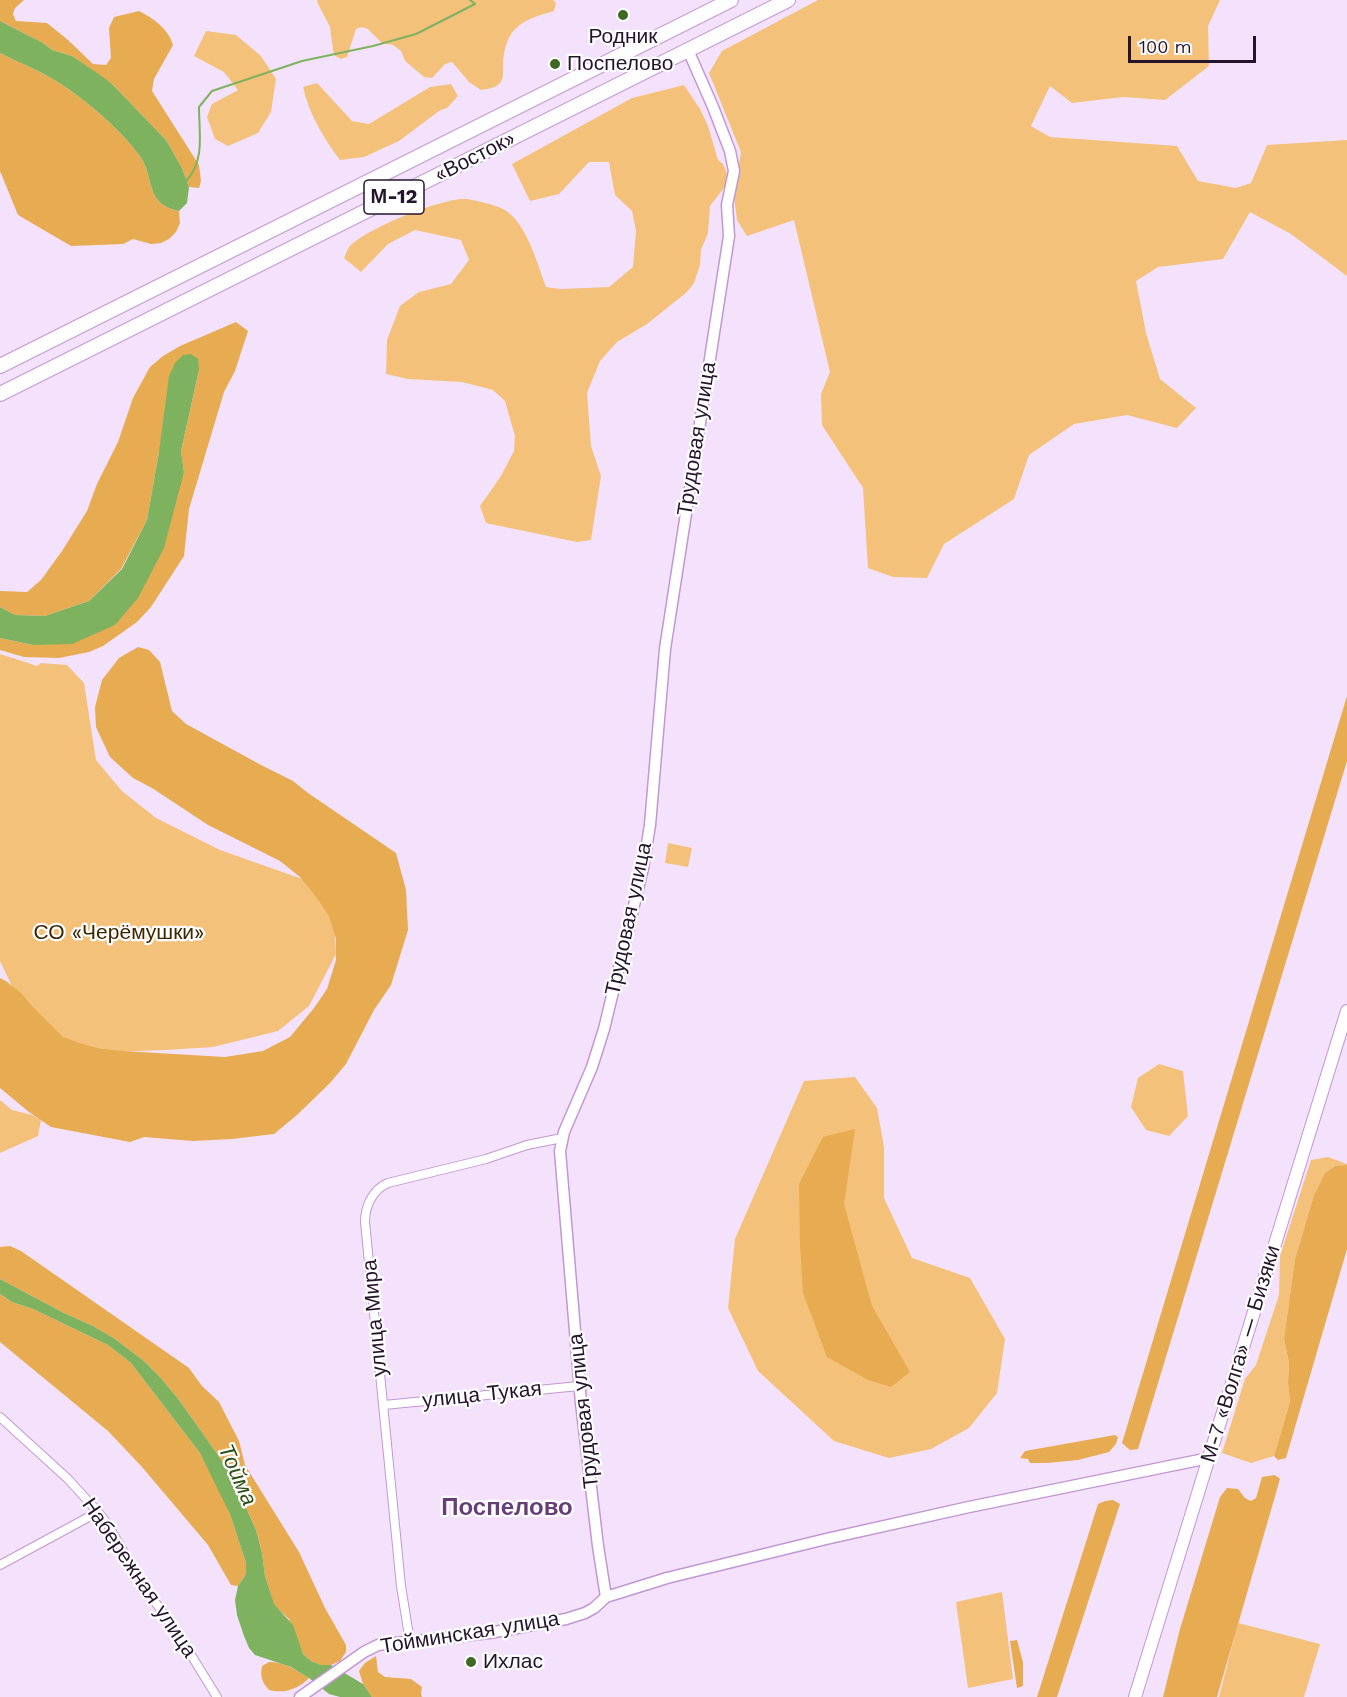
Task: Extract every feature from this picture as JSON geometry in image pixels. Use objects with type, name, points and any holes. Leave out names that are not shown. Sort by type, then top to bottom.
[{"type":"main road","name":"«Восток»","points":[[0,366],[731,0]]},
{"type":"main road","name":"«Восток»","points":[[0,394],[788,0]]},
{"type":"main road","name":"М-7 «Волга» — Бизяки","points":[[1135,1697],[1347,1011]]},
{"type":"street","name":"Трудовая улица","points":[[606,1597],[579,1386],[560,1151],[562,1138],[592,1066],[604,1029],[643,868],[650,825],[665,650],[729,236],[727,205],[734,171],[730,151],[688,50]]},
{"type":"street","name":"улица Мира","points":[[410,1642],[401,1586],[366,1222],[367,1209],[373,1194],[382,1185],[562,1138]]},
{"type":"street","name":"улица Тукая","points":[[384,1405],[579,1386]]},
{"type":"street","name":"Набережная улица","points":[[0,1417],[68,1479],[106,1522],[144,1586],[185,1645],[217,1697]]},
{"type":"street","name":"Тойминская улица","points":[[300,1697],[364,1652],[378,1645],[489,1633],[566,1619],[585,1613],[606,1597],[667,1578],[826,1539],[1209,1458]]},
{"type":"street","points":[[0,1565],[98,1512]]},
{"type":"green space","points":[[317,0],[553,0],[556,3],[554,11],[532,18],[516,28],[507,43],[501,82],[481,90],[469,82],[452,62],[445,64],[432,78],[424,77],[405,61],[401,51],[393,45],[382,43],[368,29],[362,27],[356,29],[347,57],[341,59],[335,56],[330,27]]},
{"type":"green space","points":[[818,0],[1220,0],[1208,26],[1209,66],[1165,100],[1123,97],[1072,103],[1050,86],[1031,126],[1050,137],[1177,146],[1198,181],[1236,188],[1251,183],[1267,145],[1347,140],[1347,276],[1291,234],[1250,212],[1223,259],[1158,267],[1136,281],[1146,333],[1160,379],[1196,408],[1177,428],[1127,415],[1074,424],[1029,455],[1014,499],[944,544],[927,578],[893,577],[868,568],[863,488],[822,425],[821,394],[830,372],[794,220],[747,236],[737,220],[734,196],[741,152],[709,73],[722,51]]},
{"type":"green space","points":[[206,31],[236,35],[261,56],[276,79],[271,112],[258,133],[228,146],[215,139],[207,117],[212,104],[238,90],[224,72],[194,56]]},
{"type":"green space","points":[[317,83],[352,121],[369,124],[430,87],[451,84],[458,96],[447,108],[439,111],[399,141],[364,157],[340,160],[318,126],[303,87]]},
{"type":"green space","points":[[684,85],[708,126],[718,160],[723,164],[727,174],[727,182],[710,206],[708,233],[701,250],[700,265],[694,283],[687,292],[647,324],[617,342],[600,361],[587,393],[591,446],[601,476],[591,540],[577,542],[486,523],[480,506],[501,476],[514,451],[515,436],[505,401],[493,390],[462,382],[408,379],[386,374],[387,340],[400,306],[419,292],[451,284],[469,260],[461,240],[415,230],[388,244],[361,272],[344,258],[347,250],[359,239],[387,223],[422,209],[454,200],[468,199],[502,208],[513,216],[525,234],[546,287],[560,289],[609,287],[633,267],[636,231],[632,211],[615,195],[609,162],[589,162],[559,194],[530,201],[512,164],[632,98]]},
{"type":"green space","name":"СО «Черёмушки»","points":[[0,654],[37,666],[41,663],[67,665],[84,683],[96,760],[122,791],[156,818],[220,850],[305,880],[334,920],[336,954],[309,1006],[278,1031],[213,1047],[107,1052],[73,1044],[47,1032],[19,1001],[0,961]]},
{"type":"green space","points":[[668,843],[692,848],[688,867],[665,863]]},
{"type":"green space","points":[[1159,1064],[1183,1071],[1188,1116],[1169,1136],[1146,1130],[1131,1107],[1138,1078]]},
{"type":"green space","points":[[855,1077],[877,1108],[884,1147],[884,1198],[912,1258],[970,1278],[1005,1339],[997,1393],[969,1428],[931,1449],[889,1458],[834,1441],[758,1371],[728,1308],[735,1239],[804,1081]]},
{"type":"green space","points":[[0,1100],[12,1110],[41,1120],[38,1136],[0,1153]]},
{"type":"green space","points":[[1328,1157],[1347,1165],[1335,1166],[1325,1173],[1314,1195],[1295,1259],[1284,1339],[1289,1363],[1290,1402],[1274,1456],[1251,1463],[1222,1453],[1245,1379],[1256,1365],[1279,1295],[1280,1256],[1311,1160]]},
{"type":"green space","points":[[1002,1592],[1013,1679],[968,1688],[956,1602]]},
{"type":"green space","points":[[1238,1623],[1320,1644],[1304,1697],[1219,1697]]},
{"type":"shaded area","points":[[0,0],[24,0],[15,8],[13,14],[16,21],[47,23],[93,64],[106,65],[111,58],[109,28],[114,17],[139,11],[160,25],[168,34],[173,45],[154,79],[152,91],[199,165],[201,181],[199,188],[189,187],[182,168],[166,140],[112,84],[72,56],[52,50],[0,21]]},
{"type":"shaded area","points":[[0,21],[52,50],[72,56],[103,77],[166,140],[182,168],[189,187],[187,203],[179,211],[160,202],[155,196],[139,155],[103,116],[54,80],[0,53]]},
{"type":"shaded area","points":[[0,53],[61,84],[92,107],[123,136],[144,163],[155,196],[168,207],[179,211],[180,223],[176,232],[169,239],[151,244],[133,239],[123,244],[71,246],[18,215],[0,171]]},
{"type":"shaded area","points":[[236,322],[248,331],[235,371],[224,392],[189,509],[184,556],[151,607],[137,622],[103,646],[89,652],[59,658],[24,657],[0,650],[0,638],[33,645],[115,625],[184,472],[181,451],[199,370],[159,452],[147,520],[121,569],[89,601],[45,616],[15,615],[0,607],[0,591],[27,592],[41,580],[62,551],[87,511],[97,484],[118,442],[133,398],[150,367],[180,346]]},
{"type":"shaded area","points":[[191,354],[198,359],[199,370],[181,451],[184,472],[164,548],[138,598],[115,625],[72,644],[33,645],[0,638],[0,607],[15,615],[45,616],[89,601],[122,569],[147,520],[169,376],[175,363],[183,355]]},
{"type":"shaded area","points":[[138,647],[149,650],[160,662],[172,711],[186,724],[293,781],[396,853],[406,890],[408,930],[391,985],[374,1010],[346,1064],[330,1083],[274,1134],[193,1141],[144,1137],[130,1142],[51,1127],[0,1088],[0,978],[21,993],[63,1037],[82,1044],[123,1051],[225,1057],[263,1051],[290,1037],[327,989],[336,960],[336,939],[329,916],[300,877],[280,861],[208,825],[133,778],[110,757],[96,727],[95,707],[102,680],[119,658]]},
{"type":"shaded area","points":[[1347,696],[1347,761],[1138,1449],[1130,1450],[1122,1443]]},
{"type":"shaded area","points":[[855,1129],[844,1204],[872,1306],[910,1372],[891,1387],[868,1380],[827,1357],[803,1293],[799,1184],[823,1137]]},
{"type":"shaded area","points":[[1347,1165],[1347,1249],[1286,1458],[1278,1460],[1274,1456],[1290,1402],[1289,1363],[1284,1339],[1295,1259],[1314,1195],[1325,1173],[1335,1166]]},
{"type":"shaded area","points":[[10,1246],[21,1251],[189,1368],[202,1386],[219,1402],[239,1441],[245,1465],[299,1552],[325,1608],[346,1645],[346,1652],[340,1661],[331,1665],[321,1665],[311,1661],[303,1654],[289,1619],[274,1605],[265,1576],[256,1530],[230,1472],[179,1400],[144,1361],[115,1339],[0,1279],[0,1247]]},
{"type":"shaded area","points":[[0,1279],[115,1339],[144,1361],[160,1377],[230,1472],[256,1530],[265,1576],[274,1604],[293,1625],[303,1654],[311,1661],[321,1665],[331,1665],[363,1684],[372,1697],[340,1697],[329,1694],[291,1667],[255,1655],[244,1636],[235,1600],[238,1586],[246,1574],[246,1563],[230,1514],[200,1453],[131,1363],[108,1345],[33,1309],[12,1302],[0,1294]]},
{"type":"shaded area","points":[[0,1294],[12,1302],[33,1309],[108,1345],[131,1363],[200,1453],[222,1494],[246,1563],[246,1574],[238,1586],[231,1585],[208,1545],[142,1467],[108,1431],[0,1342]]},
{"type":"shaded area","points":[[1115,1435],[1118,1437],[1116,1444],[1109,1452],[1078,1460],[1030,1463],[1028,1459],[1020,1458],[1025,1451]]},
{"type":"shaded area","points":[[1275,1475],[1280,1479],[1217,1697],[1163,1697],[1180,1629],[1220,1497],[1227,1488],[1238,1489],[1245,1498],[1251,1501],[1256,1498],[1262,1477]]},
{"type":"shaded area","points":[[1113,1500],[1120,1504],[1057,1697],[1037,1697],[1098,1504]]},
{"type":"shaded area","points":[[1017,1640],[1023,1662],[1023,1686],[1017,1688],[1010,1641]]},
{"type":"shaded area","points":[[376,1656],[378,1672],[385,1677],[411,1679],[422,1687],[422,1697],[372,1697],[363,1684],[359,1671],[365,1663]]},
{"type":"shaded area","points":[[269,1662],[295,1669],[309,1678],[291,1690],[269,1690],[263,1682],[261,1673],[262,1666]]},
{"type":"waterway","points":[[187,180],[193,172],[199,155],[199,107],[212,91],[302,61],[416,34],[475,4],[470,0]]},
{"type":"place","name":"Родник","points":[[623,15]]},
{"type":"place","name":"Поспелово","points":[[555,64]]},
{"type":"place","name":"Ихлас","points":[[471,1662]]},
{"type":"district","name":"Поспелово","points":[[507,1508]]},
{"type":"water label","name":"Тойма","points":[[237,1475]]}]
